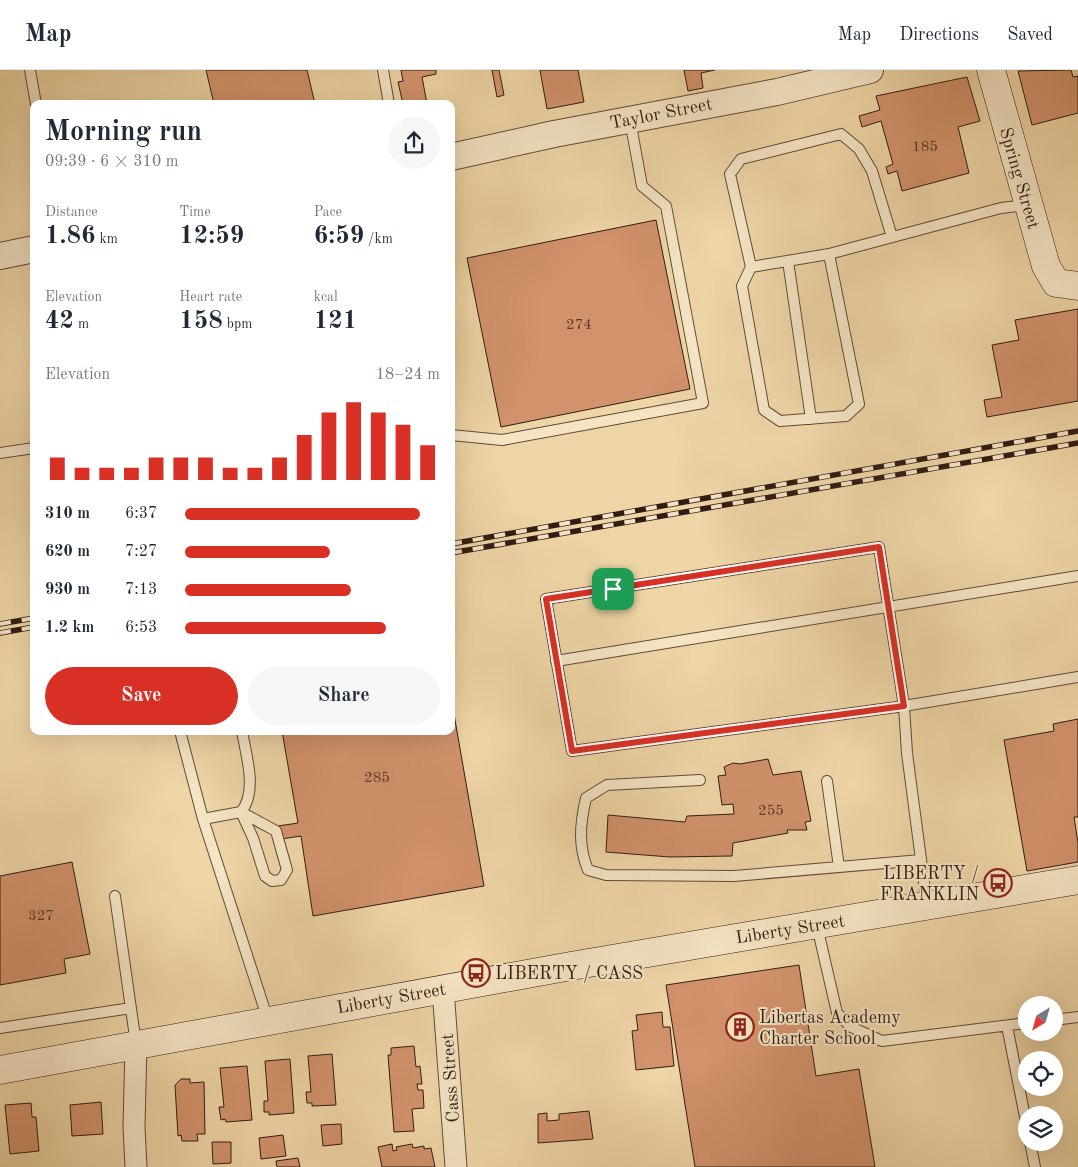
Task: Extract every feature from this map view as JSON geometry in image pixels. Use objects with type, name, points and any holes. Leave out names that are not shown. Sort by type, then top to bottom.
[{"type":"main road","name":"Spring Street","points":[[991,70],[1046,266],[1067,285]]},
{"type":"main road","name":"Liberty Street","points":[[0,1070],[443,989],[1078,880]]},
{"type":"street","name":"Taylor Street","points":[[455,157],[630,119],[777,92],[870,70]]},
{"type":"street","points":[[0,256],[30,250]]},
{"type":"street","name":"Cass Street","points":[[443,989],[456,1167]]},
{"type":"street","points":[[136,1045],[134,1127],[136,1167]]},
{"type":"lane","points":[[30,70],[35,100]]},
{"type":"lane","points":[[383,70],[388,100]]},
{"type":"lane","points":[[455,435],[502,440],[703,403],[666,206],[642,186],[630,119]]},
{"type":"lane","points":[[829,254],[859,404],[846,416],[780,421],[764,410],[742,286],[751,267],[730,174],[741,159],[841,134],[859,149],[872,171],[892,237]]},
{"type":"lane","points":[[751,267],[829,254],[1001,208],[1028,204]]},
{"type":"lane","points":[[788,261],[811,419]]},
{"type":"lane","points":[[0,453],[30,449]]},
{"type":"lane","points":[[927,906],[907,753],[904,706],[879,547],[546,599],[572,751],[904,706],[1078,678]]},
{"type":"lane","points":[[556,661],[889,609],[1078,576]]},
{"type":"lane","points":[[181,735],[203,818],[268,1021]]},
{"type":"lane","points":[[241,812],[248,803],[250,785],[243,735]]},
{"type":"lane","points":[[700,780],[607,785],[586,798],[580,824],[581,854],[588,870],[606,874],[734,876],[920,860]]},
{"type":"lane","points":[[828,781],[839,867]]},
{"type":"lane","points":[[203,818],[241,812],[276,831],[287,870],[280,880],[272,881],[265,876],[253,838],[241,812]]},
{"type":"lane","points":[[115,896],[136,1045]]},
{"type":"lane","points":[[817,925],[837,1013],[851,1028],[882,1041],[1018,1025]]},
{"type":"lane","points":[[0,1028],[131,1008]]},
{"type":"lane","points":[[1063,1019],[1078,1017]]},
{"type":"lane","points":[[1007,1026],[1023,1106]]},
{"type":"lane","points":[[1032,1151],[1035,1167]]},
{"type":"building","points":[[206,70],[307,70],[314,100],[213,100]]},
{"type":"building","points":[[401,70],[436,70],[436,74],[422,77],[426,100],[402,100],[398,82],[403,81]]},
{"type":"building","points":[[492,70],[499,70],[504,95],[497,97]]},
{"type":"building","points":[[540,70],[578,70],[584,102],[547,109]]},
{"type":"building","points":[[684,70],[715,70],[701,73],[703,88],[688,91]]},
{"type":"building","points":[[1071,70],[1073,77],[1078,76],[1078,113],[1032,125],[1018,71]]},
{"type":"building","points":[[967,77],[980,121],[958,127],[969,173],[902,191],[897,171],[888,174],[886,167],[893,164],[881,121],[862,127],[859,116],[880,110],[876,96]]},
{"type":"building","points":[[656,220],[690,389],[501,427],[467,258]]},
{"type":"building","points":[[1078,309],[1078,401],[987,417],[984,400],[1002,397],[992,345],[1019,340],[1015,320]]},
{"type":"building","points":[[1078,719],[1078,817],[1074,817],[1078,843],[1078,862],[1027,871],[1004,740],[1054,731],[1053,724]]},
{"type":"building","points":[[455,720],[484,886],[313,916],[301,836],[281,839],[278,826],[298,823],[283,735],[455,735]]},
{"type":"building","points":[[768,759],[773,775],[801,771],[811,821],[805,822],[807,830],[787,830],[788,833],[733,843],[732,856],[670,857],[606,852],[608,815],[685,822],[687,816],[734,814],[733,804],[722,805],[718,776],[726,775],[724,767],[733,763],[740,764]]},
{"type":"building","points":[[72,862],[90,954],[64,959],[66,973],[0,985],[0,876]]},
{"type":"building","name":"Libertas Academy Charter School","points":[[799,965],[816,1076],[859,1069],[875,1167],[695,1167],[666,985]]},
{"type":"building","points":[[662,1012],[663,1027],[670,1027],[674,1066],[636,1070],[632,1031],[638,1030],[636,1015]]},
{"type":"building","points":[[414,1046],[416,1067],[420,1066],[422,1084],[417,1084],[418,1090],[423,1090],[424,1108],[412,1109],[414,1131],[394,1132],[388,1055],[391,1055],[391,1048]]},
{"type":"building","points":[[332,1054],[336,1105],[312,1106],[312,1103],[307,1103],[306,1092],[311,1092],[308,1056]]},
{"type":"building","points":[[290,1059],[294,1113],[269,1115],[269,1112],[264,1112],[264,1101],[268,1101],[265,1061]]},
{"type":"building","points":[[247,1066],[252,1120],[226,1122],[225,1119],[221,1120],[219,1107],[224,1107],[220,1068]]},
{"type":"building","points":[[181,1079],[190,1079],[190,1083],[204,1082],[205,1134],[197,1134],[198,1141],[182,1141],[181,1135],[178,1136],[175,1085]]},
{"type":"building","points":[[101,1102],[103,1134],[72,1136],[70,1105]]},
{"type":"building","points":[[31,1103],[32,1117],[36,1117],[39,1151],[10,1154],[5,1105]]},
{"type":"building","points":[[589,1111],[593,1139],[538,1143],[538,1114],[547,1113],[547,1121],[559,1120],[559,1114]]},
{"type":"building","points":[[341,1124],[342,1144],[323,1146],[321,1125]]},
{"type":"building","points":[[283,1135],[286,1156],[261,1159],[259,1138]]},
{"type":"building","points":[[212,1142],[231,1142],[231,1163],[213,1164]]},
{"type":"building","points":[[392,1144],[393,1151],[397,1150],[396,1147],[412,1144],[413,1148],[424,1146],[424,1149],[431,1148],[435,1167],[382,1167],[378,1147]]},
{"type":"building","points":[[298,1158],[300,1167],[277,1167],[276,1161]]},
{"type":"railway","points":[[455,543],[1078,431]]},
{"type":"railway","points":[[455,552],[1078,443]]},
{"type":"railway","points":[[0,624],[30,619]]},
{"type":"railway","points":[[0,633],[30,628]]},
{"type":"place","name":"LIBERTY / FRANKLIN","points":[[998,883]]},
{"type":"place","name":"LIBERTY / CASS","points":[[476,973]]},
{"type":"place","name":"Libertas Academy Charter School","points":[[740,1027]]},
{"type":"route","points":[[879,547],[904,706],[572,751],[546,599],[613,589],[879,547]]}]
